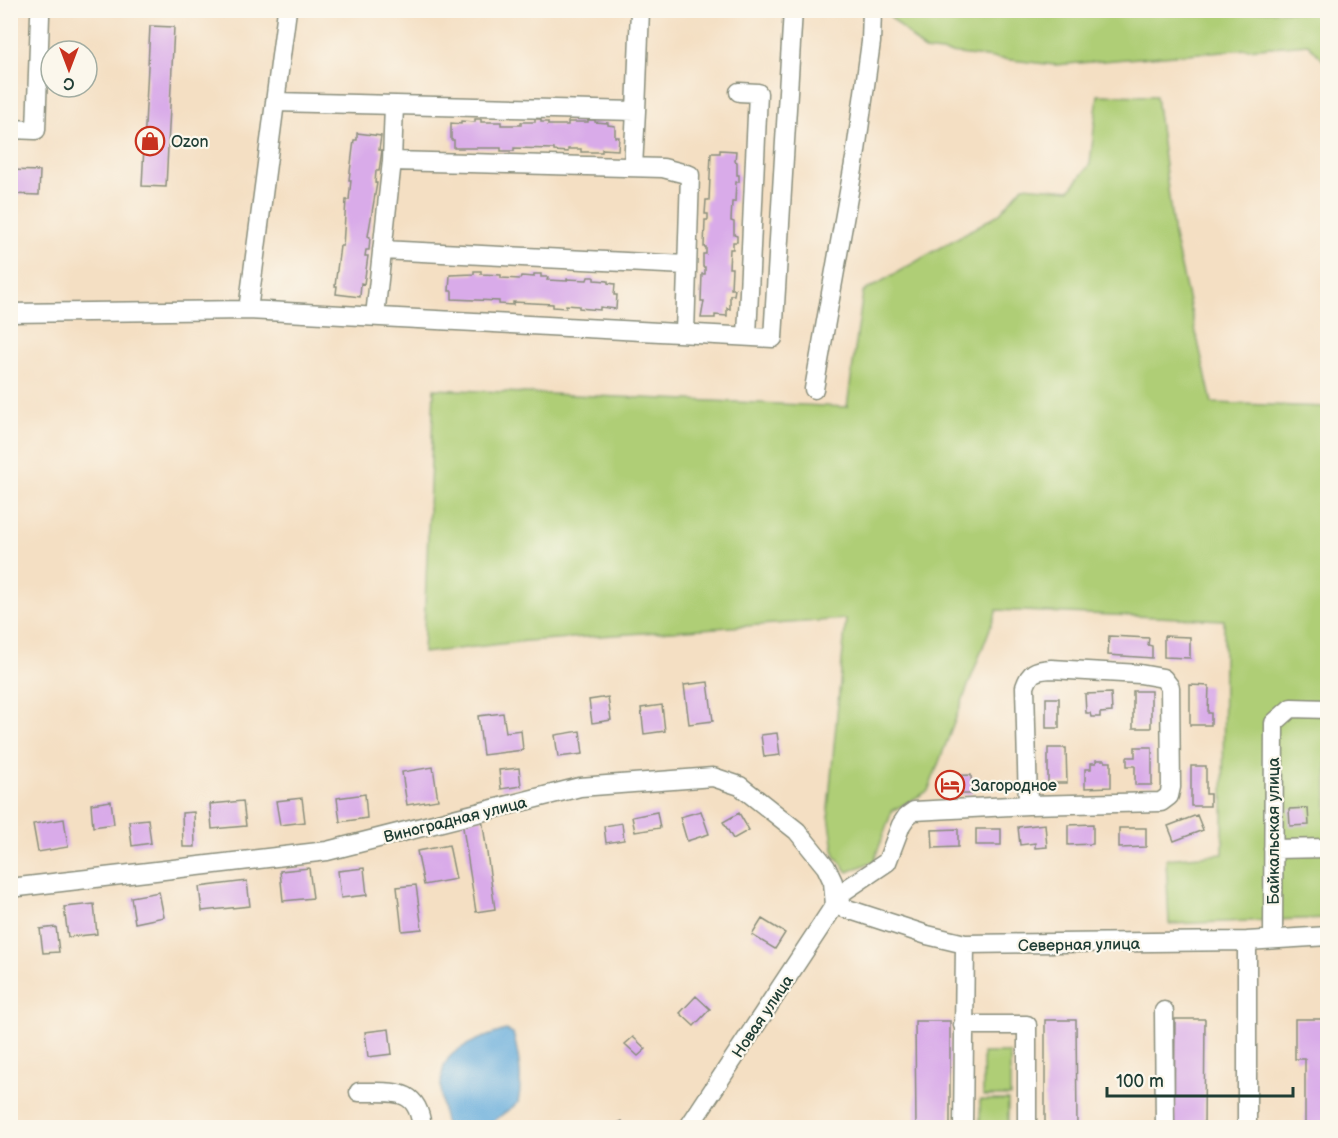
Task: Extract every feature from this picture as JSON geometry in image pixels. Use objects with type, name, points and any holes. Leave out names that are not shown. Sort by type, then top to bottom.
[{"type":"street","points":[[248,309],[287,10]]},
{"type":"street","points":[[633,167],[640,10]]},
{"type":"street","points":[[10,313],[248,309],[773,338],[793,10]]},
{"type":"street","points":[[814,389],[855,158],[871,42],[872,10]]},
{"type":"street","points":[[10,129],[36,130],[40,16]]},
{"type":"street","points":[[739,92],[758,93],[747,336]]},
{"type":"street","points":[[275,102],[636,111]]},
{"type":"street","points":[[375,316],[392,161],[394,105]]},
{"type":"street","points":[[392,161],[663,168],[690,175],[685,333]]},
{"type":"street","points":[[382,250],[686,265]]},
{"type":"street","name":"Новая улица","points":[[688,1128],[844,891],[887,862],[901,825],[914,811],[1028,805],[1161,802],[1169,796],[1171,787],[1170,687],[1163,678],[1140,674],[1051,669],[1036,670],[1029,675],[1025,687],[1028,805]]},
{"type":"street","name":"Байкальская улица","points":[[1273,939],[1274,723],[1291,708],[1328,709]]},
{"type":"street","name":"Виноградная улица","points":[[10,888],[327,851],[580,788],[713,777],[740,786],[797,831],[826,867],[833,882],[835,905]]},
{"type":"street","points":[[1273,849],[1328,848]]},
{"type":"street","name":"Северная улица","points":[[835,905],[927,935],[965,944],[1247,941],[1328,936]]},
{"type":"street","points":[[1247,941],[1247,1128]]},
{"type":"street","points":[[963,1128],[965,944]]},
{"type":"street","points":[[1164,1011],[1165,1128]]},
{"type":"street","points":[[963,1025],[1027,1025],[1027,1128]]},
{"type":"street","points":[[359,1092],[405,1094],[416,1102],[422,1128]]},
{"type":"green space","points":[[885,11],[1327,11],[1327,64],[1308,44],[1055,65],[924,50]]},
{"type":"green space","points":[[1098,95],[1156,96],[1174,236],[1212,403],[1327,407],[1327,918],[1169,924],[1166,859],[1223,854],[1224,620],[997,610],[928,791],[892,811],[874,861],[848,872],[835,856],[828,809],[846,619],[527,641],[423,653],[434,389],[847,407],[863,292],[999,214],[1023,186],[1070,190],[1090,164]]},
{"type":"green space","points":[[983,1053],[1010,1053],[1010,1096],[983,1096]]},
{"type":"green space","points":[[980,1100],[1008,1100],[1008,1127],[980,1127]]},
{"type":"water","points":[[506,1030],[513,1033],[519,1059],[518,1103],[485,1127],[446,1127],[441,1083],[444,1066],[448,1059],[467,1045]]},
{"type":"building","points":[[150,26],[174,27],[166,187],[142,186]]},
{"type":"building","points":[[475,119],[481,119],[481,122],[501,122],[501,125],[521,125],[521,122],[535,122],[535,119],[548,122],[548,125],[568,125],[568,122],[595,120],[595,122],[615,126],[615,137],[619,137],[618,150],[602,149],[602,152],[581,152],[581,149],[568,149],[568,152],[554,151],[554,149],[514,148],[514,151],[501,151],[501,148],[454,148],[454,140],[451,140],[451,123],[475,122]]},
{"type":"building","points":[[357,133],[381,136],[379,150],[382,150],[379,171],[376,171],[375,183],[377,183],[368,236],[370,237],[369,250],[366,250],[365,256],[368,256],[360,297],[336,294],[337,286],[335,286],[340,246],[343,246],[346,200],[349,200],[351,180],[349,180]]},
{"type":"building","points":[[720,150],[736,151],[735,161],[737,162],[737,175],[739,175],[739,182],[736,182],[735,202],[732,202],[731,221],[734,222],[734,235],[737,236],[737,242],[733,242],[733,249],[730,249],[729,268],[732,268],[731,289],[735,289],[734,295],[730,295],[730,309],[727,308],[727,316],[715,315],[715,318],[701,318],[704,301],[701,301],[702,274],[705,274],[703,254],[706,254],[705,220],[708,220],[708,214],[705,214],[706,200],[709,200],[711,153],[720,153]]},
{"type":"building","points":[[10,170],[40,171],[39,195],[10,194]]},
{"type":"building","points":[[474,271],[481,271],[481,274],[501,275],[501,278],[520,279],[521,276],[534,277],[534,274],[548,277],[547,280],[567,281],[567,279],[587,280],[588,277],[594,277],[594,280],[615,284],[616,309],[600,307],[600,310],[566,305],[566,308],[553,307],[553,304],[513,302],[513,305],[499,304],[499,301],[452,299],[452,291],[449,291],[450,275],[474,274]]},
{"type":"building","points":[[1109,636],[1149,638],[1148,645],[1152,646],[1152,658],[1108,655]]},
{"type":"building","points":[[1164,636],[1190,637],[1190,658],[1164,657]]},
{"type":"building","points":[[708,682],[713,721],[689,724],[684,685]]},
{"type":"building","points":[[1190,685],[1209,686],[1208,713],[1211,713],[1211,725],[1190,725]]},
{"type":"building","points":[[1133,691],[1151,691],[1151,728],[1133,728]]},
{"type":"building","points":[[1111,693],[1112,712],[1100,713],[1100,717],[1091,717],[1090,713],[1086,713],[1085,694]]},
{"type":"building","points":[[608,697],[611,720],[592,723],[589,700]]},
{"type":"building","points":[[1046,698],[1059,698],[1059,728],[1046,728]]},
{"type":"building","points":[[662,705],[665,731],[644,734],[641,708]]},
{"type":"building","points":[[503,713],[506,732],[521,730],[523,750],[483,755],[478,716]]},
{"type":"building","points":[[580,731],[583,754],[558,757],[555,735]]},
{"type":"building","points":[[777,733],[780,755],[764,757],[761,735]]},
{"type":"building","points":[[1135,747],[1152,747],[1152,785],[1135,785],[1135,766],[1127,766],[1127,757],[1135,757]]},
{"type":"building","points":[[1048,748],[1066,748],[1067,783],[1048,783]]},
{"type":"building","points":[[1096,760],[1111,762],[1111,787],[1085,788],[1085,769],[1091,769],[1091,763],[1096,763]]},
{"type":"building","points":[[1191,766],[1206,766],[1206,794],[1210,794],[1210,806],[1191,806]]},
{"type":"building","points":[[433,767],[438,800],[407,805],[402,772]]},
{"type":"building","points":[[519,768],[521,786],[501,789],[499,770]]},
{"type":"building","points":[[971,775],[972,794],[942,794],[942,776]]},
{"type":"building","points":[[365,794],[367,818],[340,822],[337,798]]},
{"type":"building","points":[[302,798],[305,822],[280,825],[276,801]]},
{"type":"building","points":[[111,801],[114,824],[93,827],[91,804]]},
{"type":"building","points":[[243,801],[246,826],[212,829],[210,804]]},
{"type":"building","points":[[1308,808],[1309,825],[1290,826],[1289,809]]},
{"type":"building","points":[[701,811],[709,834],[687,841],[680,817]]},
{"type":"building","points":[[194,812],[195,847],[183,847],[182,813]]},
{"type":"building","points":[[657,812],[660,828],[635,832],[632,817]]},
{"type":"building","points":[[739,813],[749,830],[733,839],[723,822]]},
{"type":"building","points":[[1197,815],[1203,830],[1174,841],[1168,826]]},
{"type":"building","points":[[482,818],[495,909],[476,912],[462,821]]},
{"type":"building","points":[[64,819],[68,847],[38,852],[33,824]]},
{"type":"building","points":[[148,819],[151,843],[132,846],[129,821]]},
{"type":"building","points":[[622,823],[624,840],[606,843],[604,826]]},
{"type":"building","points":[[1045,824],[1047,847],[1035,848],[1035,843],[1020,845],[1018,827]]},
{"type":"building","points":[[1093,824],[1093,844],[1068,845],[1068,825]]},
{"type":"building","points":[[1119,828],[1146,828],[1146,847],[1119,848]]},
{"type":"building","points":[[958,829],[958,847],[933,848],[932,830]]},
{"type":"building","points":[[976,829],[1001,829],[1001,845],[976,845]]},
{"type":"building","points":[[449,845],[456,879],[424,885],[417,851]]},
{"type":"building","points":[[309,868],[313,898],[283,901],[280,871]]},
{"type":"building","points":[[364,868],[367,895],[341,898],[338,871]]},
{"type":"building","points":[[247,881],[250,906],[202,911],[199,887]]},
{"type":"building","points":[[416,885],[422,929],[402,931],[397,887]]},
{"type":"building","points":[[159,892],[164,917],[135,923],[131,897]]},
{"type":"building","points":[[94,904],[97,934],[68,937],[64,907]]},
{"type":"building","points":[[762,919],[785,933],[775,949],[752,935]]},
{"type":"building","points":[[56,927],[59,952],[43,953],[40,929]]},
{"type":"building","points":[[696,996],[710,1009],[694,1026],[680,1013]]},
{"type":"building","points":[[1175,1019],[1205,1019],[1204,1128],[1174,1128]]},
{"type":"building","points":[[1295,1019],[1328,1019],[1328,1128],[1305,1128],[1305,1059],[1295,1059]]},
{"type":"building","points":[[1045,1020],[1076,1020],[1077,1128],[1045,1128]]},
{"type":"building","points":[[915,1021],[950,1021],[950,1128],[916,1128]]},
{"type":"building","points":[[389,1029],[392,1054],[368,1057],[365,1032]]},
{"type":"building","points":[[633,1037],[646,1049],[638,1056],[625,1044]]},
{"type":"building","points":[[622,1121],[625,1128],[614,1128],[613,1125]]},
{"type":"place","name":"Ozon","points":[[150,141]]},
{"type":"place","name":"Загородное","points":[[950,785]]}]
